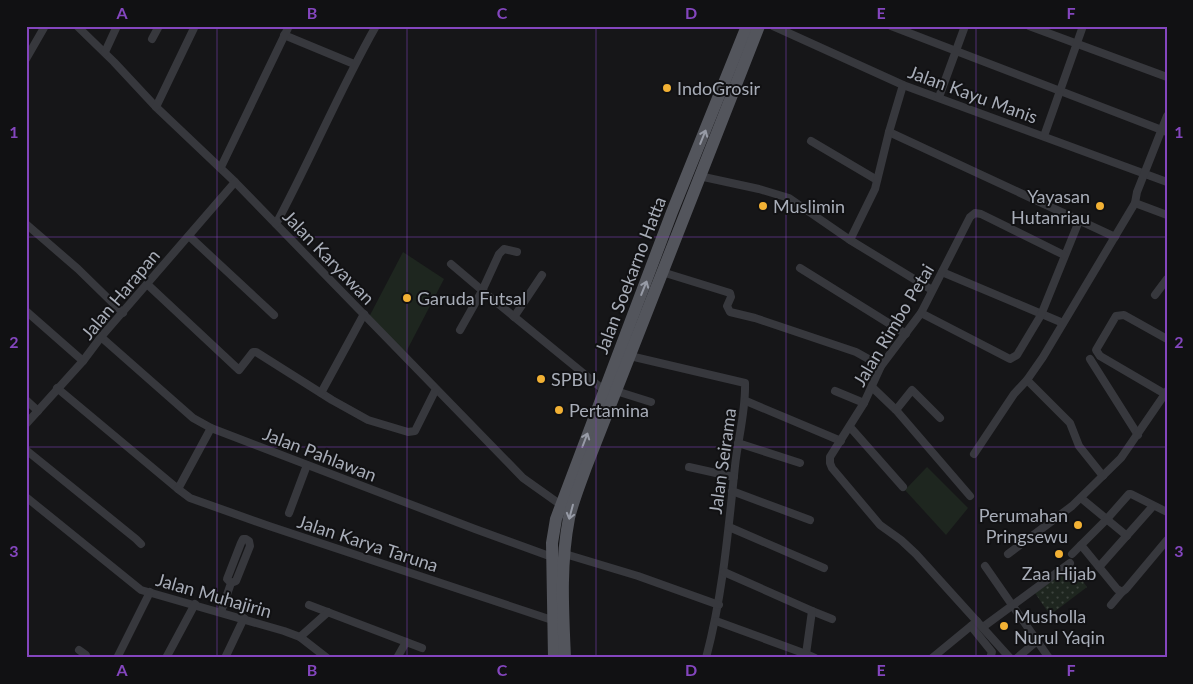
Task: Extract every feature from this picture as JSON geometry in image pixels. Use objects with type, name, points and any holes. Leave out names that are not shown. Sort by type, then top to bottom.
[{"type":"main road","name":"Jalan Soekarno Hatta","points":[[554,658],[552,544],[556,519],[610,391],[678,216],[747,26]]},
{"type":"main road","name":"Jalan Soekarno Hatta","points":[[565,658],[562,590],[571,511],[610,391],[630,356],[662,272],[678,216],[699,176],[759,26]]},
{"type":"street","points":[[26,59],[46,26]]},
{"type":"street","name":"Jalan Karyawan","points":[[77,26],[105,52],[156,107],[235,182],[523,478],[561,505]]},
{"type":"street","points":[[105,52],[117,26]]},
{"type":"street","points":[[152,39],[159,26]]},
{"type":"street","points":[[156,107],[195,26]]},
{"type":"street","points":[[221,168],[289,26]]},
{"type":"street","points":[[276,224],[298,184],[354,64],[376,26]]},
{"type":"street","name":"Jalan Kayu Manis","points":[[773,26],[903,85],[1167,182]]},
{"type":"street","points":[[891,26],[1164,131]]},
{"type":"street","points":[[939,97],[965,26]]},
{"type":"street","points":[[1028,26],[1167,77]]},
{"type":"street","points":[[1044,136],[1083,26]]},
{"type":"street","points":[[284,35],[354,64]]},
{"type":"street","points":[[850,240],[875,190],[903,85]]},
{"type":"street","points":[[974,454],[1014,394],[1027,380],[1116,237],[1135,203],[1144,174],[1164,131],[1167,116]]},
{"type":"street","points":[[889,132],[1116,237]]},
{"type":"street","points":[[811,141],[877,180]]},
{"type":"street","points":[[699,176],[759,189],[789,198],[850,240],[932,290]]},
{"type":"street","name":"Jalan Harapan","points":[[26,424],[83,361],[235,182]]},
{"type":"street","points":[[1135,203],[1167,215]]},
{"type":"street","name":"Jalan Rimbo Petai","points":[[1010,658],[977,624],[916,554],[880,525],[832,468],[830,457],[864,403],[882,366],[921,313],[970,217],[975,213],[981,214],[1064,255]]},
{"type":"street","points":[[921,313],[1010,359],[1017,355],[1041,315],[1079,221]]},
{"type":"street","points":[[26,224],[78,269],[123,312]]},
{"type":"street","points":[[189,236],[274,316]]},
{"type":"street","points":[[460,330],[499,254],[504,249],[516,252]]},
{"type":"street","points":[[451,264],[514,318],[610,391],[651,402]]},
{"type":"street","points":[[800,268],[906,334]]},
{"type":"street","points":[[662,272],[730,293],[732,297],[727,306],[730,312],[755,318],[856,352],[882,366]]},
{"type":"street","points":[[942,272],[1063,324]]},
{"type":"street","points":[[514,318],[542,275]]},
{"type":"street","points":[[1155,295],[1167,279]]},
{"type":"street","points":[[147,284],[239,370],[254,352],[368,420],[412,432],[415,431],[436,388]]},
{"type":"street","points":[[26,311],[83,361]]},
{"type":"street","points":[[321,393],[364,314]]},
{"type":"street","points":[[1008,554],[1081,498],[1121,458],[1166,392],[1100,356],[1096,350],[1116,316],[1124,315],[1167,339]]},
{"type":"street","name":"Jalan Pahlawan","points":[[102,337],[193,418],[211,428],[552,557]]},
{"type":"street","name":"Jalan Seirama","points":[[630,356],[745,383],[746,401],[738,443],[724,572],[716,621],[706,658]]},
{"type":"street","points":[[1090,360],[1138,435]]},
{"type":"street","points":[[1027,380],[1070,423],[1079,446],[1103,476]]},
{"type":"street","name":"Jalan Karya Taruna","points":[[57,388],[190,498],[268,526],[552,620]]},
{"type":"street","points":[[872,388],[896,410],[970,496]]},
{"type":"street","points":[[896,410],[912,390],[940,418]]},
{"type":"street","points":[[835,391],[864,403]]},
{"type":"street","points":[[26,400],[38,410]]},
{"type":"street","points":[[746,401],[841,441]]},
{"type":"street","points":[[850,427],[903,487]]},
{"type":"street","points":[[178,489],[211,428]]},
{"type":"street","points":[[738,443],[800,463]]},
{"type":"street","points":[[26,450],[141,544]]},
{"type":"street","points":[[289,513],[307,465]]},
{"type":"street","points":[[689,467],[734,477]]},
{"type":"street","points":[[732,491],[810,520]]},
{"type":"street","points":[[932,658],[977,624],[1013,605],[1071,559],[1081,545],[1129,494],[1167,512]]},
{"type":"street","name":"Jalan Muhajirin","points":[[26,497],[141,590],[244,618],[300,637],[327,658]]},
{"type":"street","points":[[1081,498],[1126,536]]},
{"type":"street","points":[[1099,567],[1153,506]]},
{"type":"street","points":[[728,527],[824,568]]},
{"type":"street","points":[[221,612],[231,584],[236,581],[250,546],[246,538],[241,543],[227,579],[231,584]]},
{"type":"street","points":[[1111,605],[1167,540]]},
{"type":"street","points":[[1081,545],[1117,589],[1122,592]]},
{"type":"street","points":[[565,554],[638,576],[719,605]]},
{"type":"street","points":[[985,566],[1049,658]]},
{"type":"street","points":[[724,572],[812,612],[832,619]]},
{"type":"street","points":[[117,658],[150,592]]},
{"type":"street","points":[[166,658],[195,604]]},
{"type":"street","points":[[309,605],[422,648]]},
{"type":"street","points":[[300,637],[328,612]]},
{"type":"street","points":[[806,654],[812,612]]},
{"type":"street","points":[[225,658],[244,618]]},
{"type":"street","points":[[716,621],[815,658]]},
{"type":"street","points":[[977,624],[992,652],[990,658]]},
{"type":"street","points":[[1017,658],[1037,641]]},
{"type":"street","points":[[397,658],[406,642]]},
{"type":"street","points":[[79,650],[86,655],[86,658]]},
{"type":"shaded area","name":"Garuda Futsal","points":[[403,252],[444,279],[405,354],[369,317]]},
{"type":"shaded area","points":[[927,467],[968,508],[946,535],[905,490]]},
{"type":"shaded area","points":[[1072,567],[1087,587],[1050,615],[1035,593]]},
{"type":"place","name":"IndoGrosir","points":[[667,88]]},
{"type":"place","name":"Muslimin","points":[[763,206]]},
{"type":"place","name":"Yayasan Hutanriau","points":[[1100,206]]},
{"type":"place","name":"Garuda Futsal","points":[[407,298]]},
{"type":"place","name":"SPBU","points":[[541,379]]},
{"type":"place","name":"Pertamina","points":[[559,410]]},
{"type":"place","name":"Perumahan Pringsewu","points":[[1078,525]]},
{"type":"place","name":"Zaa Hijab","points":[[1059,554]]},
{"type":"place","name":"Musholla Nurul Yaqin","points":[[1004,626]]}]
